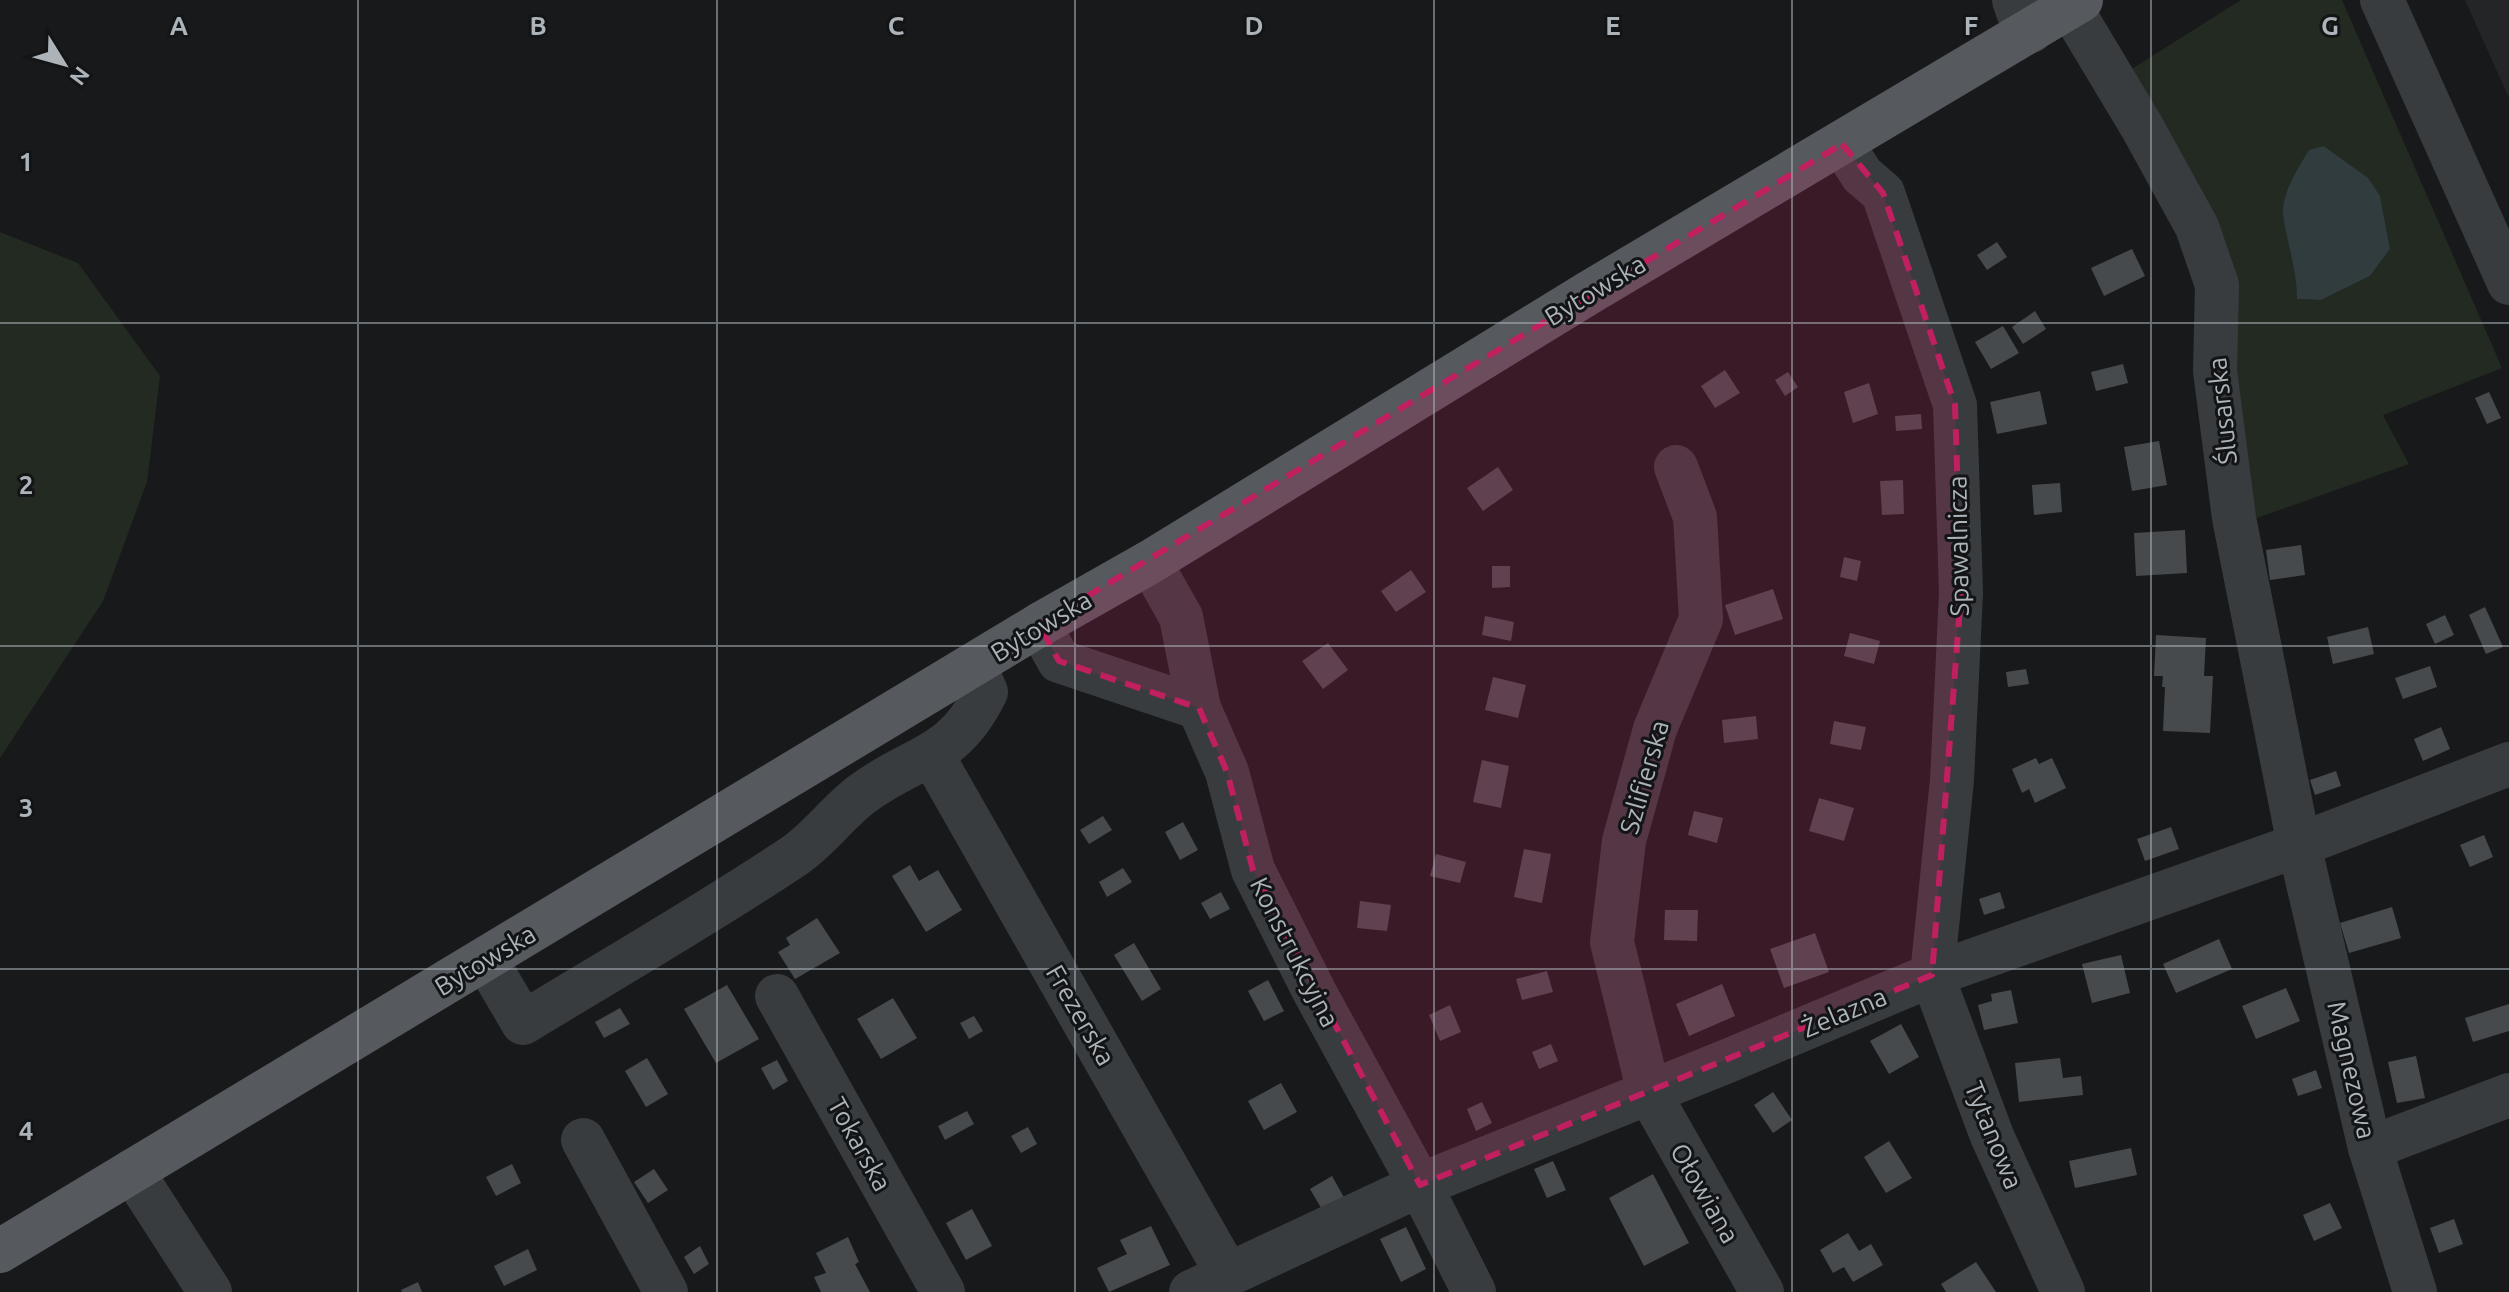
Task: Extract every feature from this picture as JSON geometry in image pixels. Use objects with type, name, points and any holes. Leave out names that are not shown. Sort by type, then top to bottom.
[{"type":"main road","name":"Bytowska","points":[[0,1251],[1039,625],[1150,562],[1590,292],[1842,144],[2022,16],[2075,3]]},
{"type":"street","points":[[2382,0],[2509,283]]},
{"type":"street","name":"Ślusarska","points":[[2075,3],[2197,227],[2217,285],[2215,371],[2234,518],[2299,845]]},
{"type":"street","name":"Spawalnicza","points":[[1842,144],[1862,175],[1883,193],[1955,405],[1961,593],[1952,780],[1932,975]]},
{"type":"street","name":"Szlifierska","points":[[1649,1093],[1612,942],[1624,841],[1655,729],[1701,619],[1695,517],[1676,467]]},
{"type":"street","name":"Konstrukcyjna","points":[[1150,562],[1181,617],[1199,708],[1227,772],[1253,870],[1474,1292]]},
{"type":"street","points":[[1039,625],[1059,661],[1199,708]]},
{"type":"street","points":[[486,960],[523,1023],[797,855],[862,794],[932,755],[958,736],[975,716],[986,692],[974,665]]},
{"type":"street","name":"Frezerska","points":[[932,755],[1210,1284]]},
{"type":"street","name":"Żelazna","points":[[1210,1284],[1420,1185],[1932,975],[2299,845],[2509,764]]},
{"type":"street","name":"Magnezowa","points":[[2299,845],[2370,1148],[2415,1292]]},
{"type":"street","name":"Tytanowa","points":[[1932,975],[1992,1136],[2063,1292]]},
{"type":"street","name":"Tokarska","points":[[777,996],[943,1292]]},
{"type":"street","name":"Ołowiana","points":[[1649,1093],[1762,1292]]},
{"type":"street","points":[[2370,1148],[2509,1095]]},
{"type":"street","points":[[583,1140],[666,1292]]},
{"type":"street","points":[[132,1171],[210,1292]]},
{"type":"highlighted area","points":[[1842,144],[1883,193],[1955,405],[1961,593],[1932,975],[1420,1185],[1253,870],[1227,772],[1199,708],[1059,661],[1039,625]]},
{"type":"shaded area","points":[[2241,0],[2342,0],[2502,368],[2383,415],[2409,464],[2240,524],[2224,361],[2122,75]],"holes":[[[2324,146],[2353,167],[2380,196],[2390,249],[2370,276],[2321,300],[2298,299],[2297,276],[2283,210]]]},
{"type":"shaded area","points":[[2465,0],[2509,0],[2509,98]]},
{"type":"shaded area","points":[[2324,146],[2368,178],[2380,196],[2390,249],[2370,276],[2321,300],[2297,299],[2283,205],[2292,180],[2309,150]]},
{"type":"shaded area","points":[[0,232],[78,263],[160,376],[147,482],[103,601],[0,758]]},
{"type":"building","points":[[1997,242],[2007,257],[1987,270],[1977,255]]},
{"type":"building","points":[[2132,249],[2145,276],[2104,296],[2091,268]]},
{"type":"building","points":[[2035,311],[2046,329],[2023,344],[2012,327]]},
{"type":"building","points":[[2003,326],[2019,353],[1991,369],[1975,342]]},
{"type":"building","points":[[2123,364],[2128,383],[2096,391],[2091,372]]},
{"type":"building","points":[[1725,370],[1740,393],[1715,408],[1701,386]]},
{"type":"building","points":[[1788,372],[1798,387],[1785,396],[1775,380]]},
{"type":"building","points":[[1869,383],[1878,414],[1853,423],[1844,392]]},
{"type":"building","points":[[2040,391],[2047,424],[1997,434],[1990,402]]},
{"type":"building","points":[[2489,392],[2501,418],[2487,424],[2475,398]]},
{"type":"building","points":[[1921,414],[1922,429],[1896,431],[1895,416]]},
{"type":"building","points":[[2159,441],[2167,485],[2132,491],[2124,447]]},
{"type":"building","points":[[1498,467],[1513,490],[1483,511],[1467,488]]},
{"type":"building","points":[[1903,480],[1904,514],[1882,515],[1880,481]]},
{"type":"building","points":[[2060,483],[2062,512],[2034,515],[2032,485]]},
{"type":"building","points":[[2185,530],[2187,573],[2136,576],[2134,533]]},
{"type":"building","points":[[2301,545],[2305,575],[2270,580],[2266,550]]},
{"type":"building","points":[[1844,557],[1861,561],[1857,581],[1840,577]]},
{"type":"building","points":[[1492,566],[1510,566],[1510,587],[1492,588]]},
{"type":"building","points":[[1411,570],[1426,592],[1396,612],[1381,591]]},
{"type":"building","points":[[1773,589],[1783,619],[1735,635],[1725,605]]},
{"type":"building","points":[[2485,607],[2503,647],[2486,654],[2469,615]]},
{"type":"building","points":[[2445,615],[2454,635],[2435,644],[2426,624]]},
{"type":"building","points":[[1485,616],[1514,622],[1511,641],[1482,635]]},
{"type":"building","points":[[2368,627],[2374,654],[2333,664],[2327,637]]},
{"type":"building","points":[[1850,633],[1880,641],[1874,664],[1844,656]]},
{"type":"building","points":[[2156,635],[2206,638],[2204,676],[2213,676],[2210,733],[2163,731],[2165,687],[2162,687],[2163,676],[2154,676]]},
{"type":"building","points":[[1328,643],[1348,670],[1323,689],[1302,661]]},
{"type":"building","points":[[2430,666],[2437,687],[2403,699],[2395,678]]},
{"type":"building","points":[[2026,669],[2029,684],[2008,687],[2006,672]]},
{"type":"building","points":[[1493,677],[1526,685],[1518,718],[1485,710]]},
{"type":"building","points":[[1756,716],[1758,739],[1724,743],[1722,720]]},
{"type":"building","points":[[1834,721],[1866,727],[1861,750],[1830,744]]},
{"type":"building","points":[[2441,727],[2450,749],[2423,761],[2414,739]]},
{"type":"building","points":[[2036,758],[2039,764],[2052,758],[2066,788],[2035,803],[2029,789],[2022,793],[2012,769]]},
{"type":"building","points":[[1482,760],[1509,766],[1501,808],[1473,802]]},
{"type":"building","points":[[2336,771],[2341,786],[2315,795],[2310,780]]},
{"type":"building","points":[[1819,798],[1854,808],[1844,841],[1809,831]]},
{"type":"building","points":[[1694,811],[1723,818],[1717,843],[1688,835]]},
{"type":"building","points":[[1103,816],[1112,830],[1089,844],[1080,830]]},
{"type":"building","points":[[1183,822],[1198,850],[1180,860],[1165,832]]},
{"type":"building","points":[[2171,827],[2179,849],[2145,861],[2137,839]]},
{"type":"building","points":[[2484,835],[2493,857],[2470,867],[2460,845]]},
{"type":"building","points":[[1524,849],[1551,854],[1542,903],[1514,897]]},
{"type":"building","points":[[1436,854],[1466,862],[1460,883],[1430,876]]},
{"type":"building","points":[[910,865],[919,881],[938,870],[962,910],[926,932],[892,876]]},
{"type":"building","points":[[1123,868],[1132,882],[1107,897],[1099,882]]},
{"type":"building","points":[[1221,892],[1230,909],[1210,919],[1201,903]]},
{"type":"building","points":[[2000,892],[2005,908],[1984,915],[1979,899]]},
{"type":"building","points":[[1360,901],[1391,905],[1387,931],[1357,928]]},
{"type":"building","points":[[2392,907],[2401,938],[2349,953],[2340,923]]},
{"type":"building","points":[[1665,910],[1698,910],[1697,941],[1664,940]]},
{"type":"building","points":[[817,918],[840,953],[795,979],[778,952],[790,945],[786,938]]},
{"type":"building","points":[[1815,933],[1829,972],[1784,988],[1770,949]]},
{"type":"building","points":[[2219,939],[2232,969],[2176,993],[2163,964]]},
{"type":"building","points":[[1134,943],[1161,989],[1142,1001],[1114,955]]},
{"type":"building","points":[[2121,955],[2130,993],[2092,1003],[2082,964]]},
{"type":"building","points":[[1547,971],[1553,992],[1522,1000],[1516,979]]},
{"type":"building","points":[[1268,980],[1284,1011],[1264,1021],[1248,991]]},
{"type":"building","points":[[1722,984],[1735,1016],[1689,1036],[1676,1004]]},
{"type":"building","points":[[727,985],[759,1039],[716,1063],[684,1009]]},
{"type":"building","points":[[2286,988],[2300,1021],[2256,1039],[2242,1006]]},
{"type":"building","points":[[2011,990],[2018,1023],[1984,1030],[1978,1005],[1992,1001],[1991,994]]},
{"type":"building","points":[[893,998],[917,1038],[881,1059],[857,1019]]},
{"type":"building","points":[[2509,1004],[2509,1031],[2473,1042],[2465,1018]]},
{"type":"building","points":[[1450,1005],[1461,1032],[1440,1041],[1429,1015]]},
{"type":"building","points":[[620,1008],[630,1024],[604,1038],[595,1022]]},
{"type":"building","points":[[974,1016],[983,1031],[969,1039],[960,1023]]},
{"type":"building","points":[[1901,1024],[1919,1057],[1889,1074],[1870,1041]]},
{"type":"building","points":[[1551,1044],[1558,1061],[1539,1069],[1532,1052]]},
{"type":"building","points":[[2416,1056],[2425,1098],[2397,1103],[2388,1062]]},
{"type":"building","points":[[647,1058],[668,1094],[646,1107],[625,1071]]},
{"type":"building","points":[[2060,1058],[2063,1078],[2081,1076],[2083,1095],[2019,1102],[2015,1063]]},
{"type":"building","points":[[777,1060],[788,1081],[773,1090],[761,1068]]},
{"type":"building","points":[[2316,1070],[2322,1088],[2298,1096],[2292,1079]]},
{"type":"building","points":[[1281,1083],[1297,1112],[1264,1130],[1248,1101]]},
{"type":"building","points":[[1773,1092],[1792,1120],[1773,1133],[1754,1105]]},
{"type":"building","points":[[1482,1102],[1492,1123],[1476,1131],[1467,1109]]},
{"type":"building","points":[[967,1111],[974,1124],[945,1140],[938,1126]]},
{"type":"building","points":[[1028,1127],[1037,1144],[1021,1153],[1011,1136]]},
{"type":"building","points":[[1889,1141],[1912,1178],[1886,1193],[1864,1157]]},
{"type":"building","points":[[2131,1148],[2137,1175],[2075,1188],[2069,1161]]},
{"type":"building","points":[[1553,1161],[1566,1190],[1547,1198],[1534,1169]]},
{"type":"building","points":[[512,1164],[521,1183],[496,1196],[486,1177]]},
{"type":"building","points":[[654,1169],[668,1190],[648,1203],[634,1182]]},
{"type":"building","points":[[1653,1174],[1689,1243],[1644,1266],[1609,1198]]},
{"type":"building","points":[[1332,1176],[1346,1201],[1324,1213],[1310,1189]]},
{"type":"building","points":[[2330,1203],[2342,1228],[2314,1241],[2303,1215]]},
{"type":"building","points":[[972,1209],[992,1246],[966,1260],[946,1223]]},
{"type":"building","points":[[2454,1219],[2463,1244],[2439,1253],[2430,1228]]},
{"type":"building","points":[[1151,1226],[1170,1265],[1109,1292],[1097,1268],[1127,1254],[1120,1240]]},
{"type":"building","points":[[1406,1227],[1426,1269],[1401,1282],[1380,1239]]},
{"type":"building","points":[[1848,1233],[1859,1251],[1871,1244],[1883,1265],[1853,1282],[1844,1267],[1833,1273],[1820,1250]]},
{"type":"building","points":[[848,1237],[859,1262],[855,1264],[870,1292],[821,1292],[814,1277],[826,1273],[816,1253]]},
{"type":"building","points":[[700,1246],[709,1264],[694,1274],[684,1257]]},
{"type":"building","points":[[528,1249],[537,1270],[504,1286],[494,1266]]},
{"type":"building","points":[[1976,1262],[1996,1292],[1946,1292],[1941,1284]]},
{"type":"building","points":[[418,1282],[422,1292],[402,1292],[401,1290]]}]
